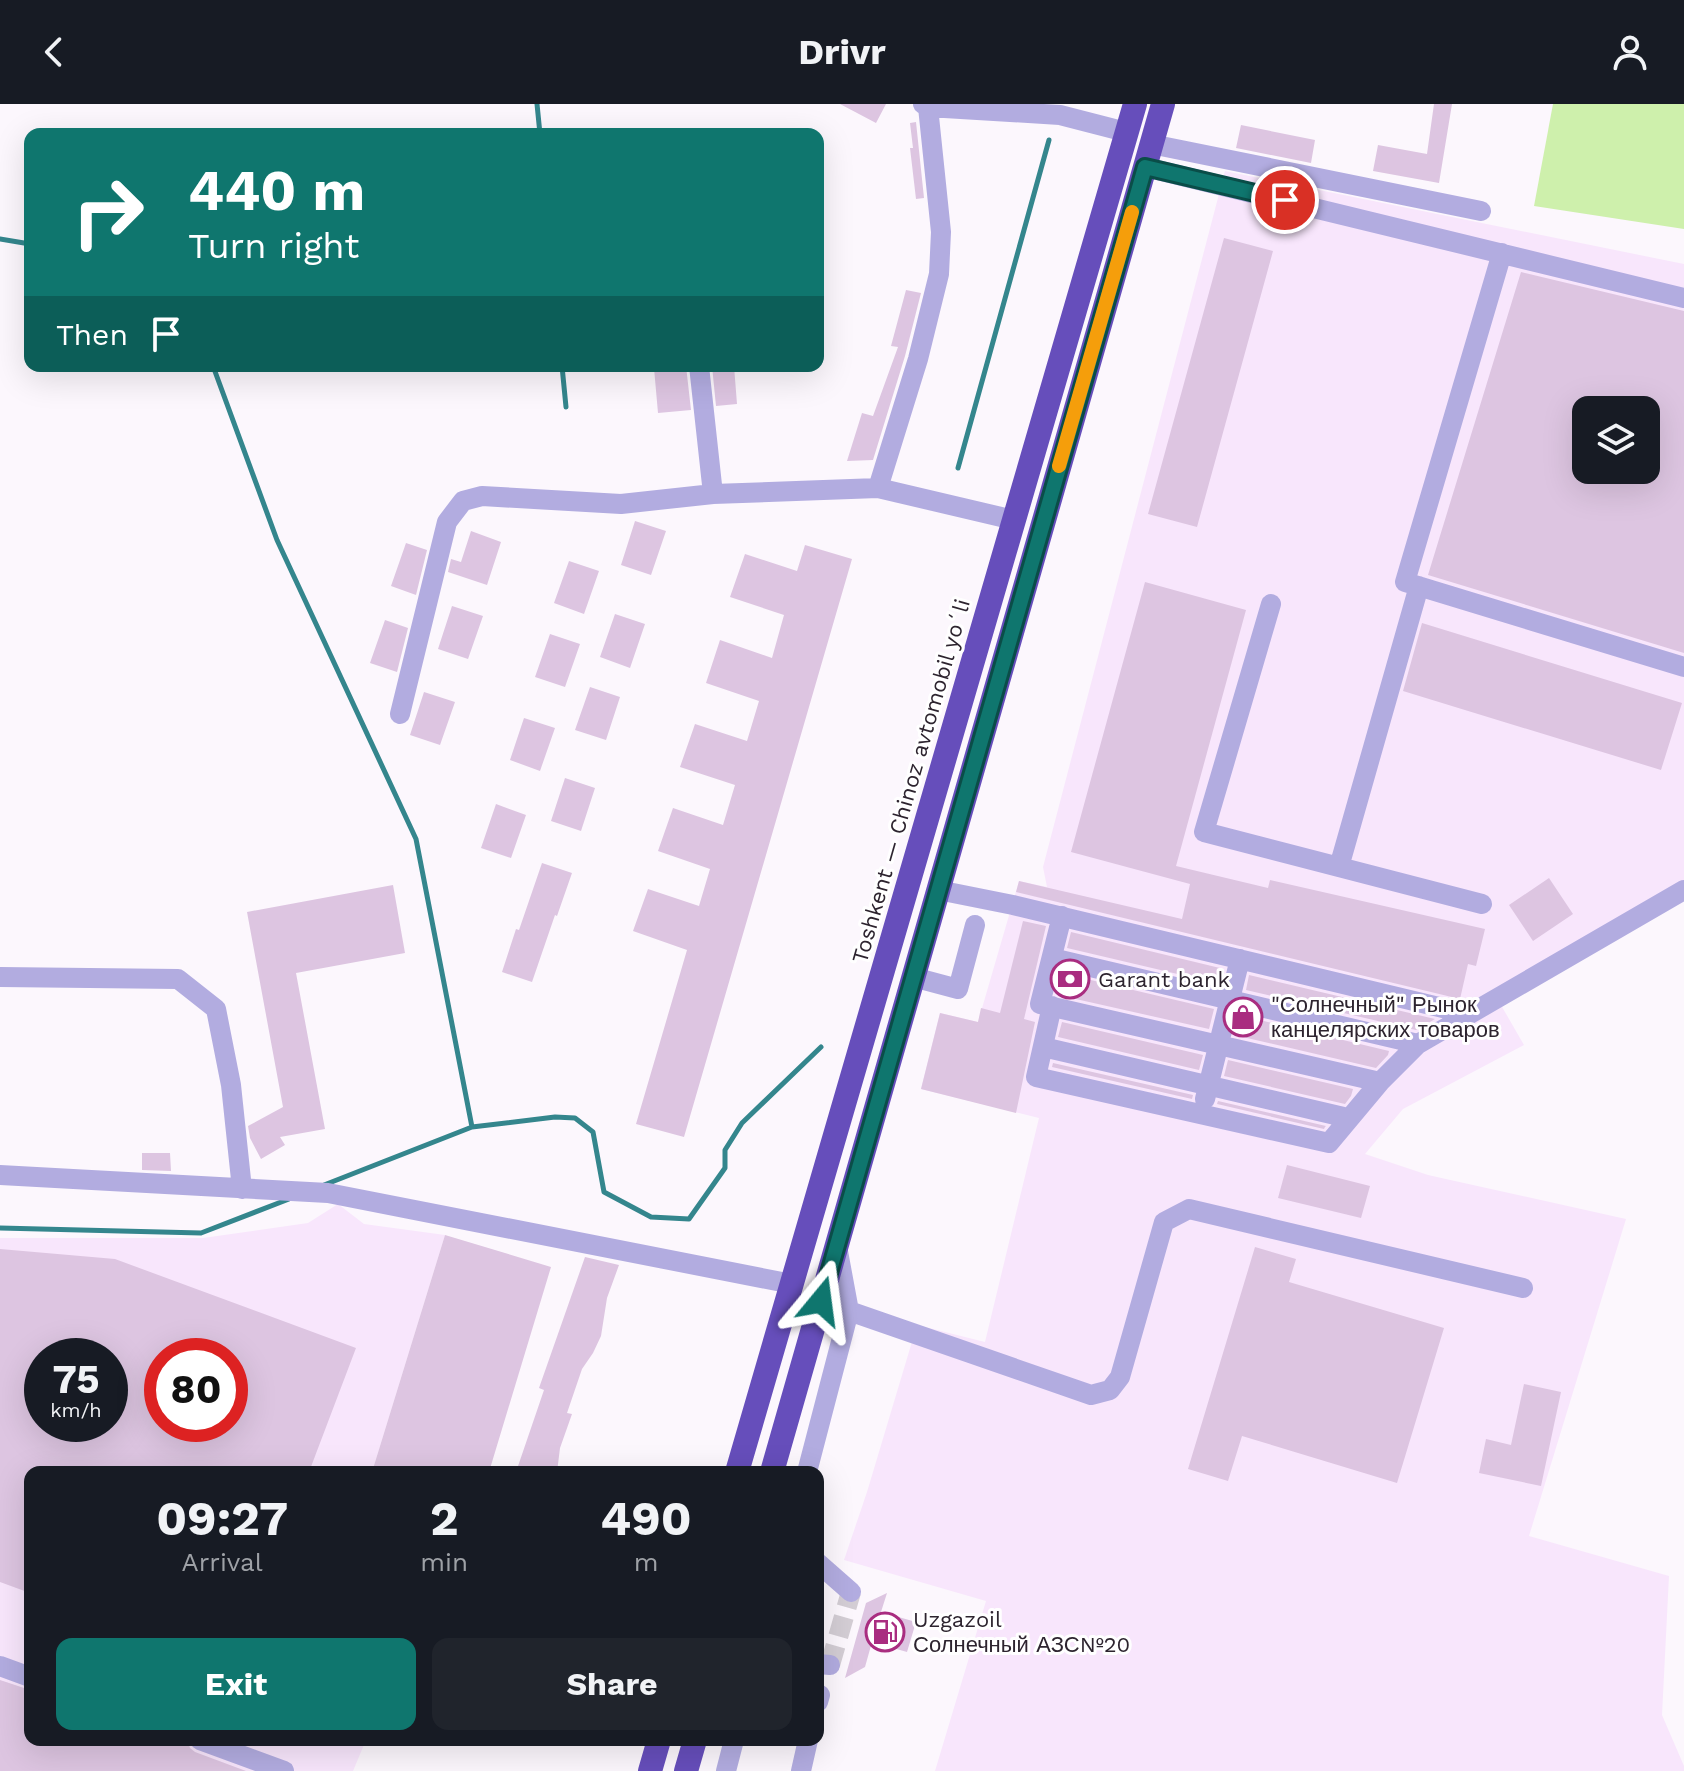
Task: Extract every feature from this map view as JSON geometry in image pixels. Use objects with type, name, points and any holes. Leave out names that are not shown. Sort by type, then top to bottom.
[{"type":"highway","name":"Toshkent — Chinoz avtomobil yoʻli","points":[[739,1466],[1135,104]]},
{"type":"highway","points":[[774,1466],[1163,104]]},
{"type":"highway","points":[[650,1771],[657,1746]]},
{"type":"highway","points":[[686,1771],[693,1746]]},
{"type":"street","points":[[878,488],[918,359],[939,274],[941,232],[925,106],[1060,115],[1126,132]]},
{"type":"street","points":[[1148,155],[1481,211]]},
{"type":"street","points":[[1148,155],[1502,253],[1684,298]]},
{"type":"street","points":[[1502,253],[1405,582],[1684,667]]},
{"type":"street","points":[[700,372],[713,494]]},
{"type":"street","points":[[400,714],[447,522],[463,501],[482,496],[621,504],[713,494],[878,488],[1014,520]]},
{"type":"street","points":[[1339,867],[1419,586]]},
{"type":"street","points":[[1271,604],[1204,832],[1482,904]]},
{"type":"street","points":[[938,890],[1062,916],[1468,1014]]},
{"type":"street","points":[[1052,1006],[1036,1077],[1329,1143],[1380,1082],[1418,1044],[1684,890]]},
{"type":"street","points":[[1062,916],[1040,1004],[1380,1082]]},
{"type":"street","points":[[913,977],[958,989],[975,925]]},
{"type":"street","points":[[1052,958],[1418,1044]]},
{"type":"street","points":[[1201,1114],[1240,959]]},
{"type":"street","points":[[0,977],[178,979],[216,1009],[231,1085],[242,1189]]},
{"type":"street","points":[[1043,1047],[1348,1118]]},
{"type":"street","points":[[0,1175],[328,1193],[792,1284]]},
{"type":"street","points":[[849,1311],[1091,1395],[1110,1390],[1120,1377],[1164,1222],[1189,1209],[1523,1288]]},
{"type":"street","points":[[809,1466],[849,1311],[837,1245]]},
{"type":"street","points":[[824,1568],[851,1592]]},
{"type":"street","points":[[0,1666],[24,1675]]},
{"type":"street","points":[[216,1746],[284,1771]]},
{"type":"street","points":[[727,1771],[733,1746]]},
{"type":"street","points":[[801,1771],[807,1746]]},
{"type":"shaded area","points":[[1225,171],[1684,264],[1684,880],[1494,993],[1524,1045],[1403,1109],[1365,1154],[1428,1175],[1626,1219],[1529,1536],[1669,1576],[1662,1715],[1684,1771],[935,1771],[986,1601],[844,1560],[917,1325],[985,1342],[1039,1118],[921,1089],[940,1013],[978,1022],[1019,881],[1047,887],[1043,867]]},
{"type":"shaded area","points":[[338,1204],[364,1224],[445,1235],[374,1466],[24,1466],[24,1746],[363,1746],[353,1771],[0,1771],[0,1238],[203,1238],[308,1223]]},
{"type":"green space","points":[[1553,104],[1684,104],[1684,229],[1534,206]]},
{"type":"building","points":[[840,104],[886,104],[876,123]]},
{"type":"building","points":[[1434,104],[1452,104],[1439,183],[1373,171],[1378,145],[1427,154]]},
{"type":"building","points":[[916,122],[924,198],[916,199],[910,123]]},
{"type":"building","points":[[1241,125],[1315,140],[1311,163],[1236,148]]},
{"type":"building","points":[[1224,238],[1273,251],[1197,527],[1148,514]]},
{"type":"building","points":[[1521,272],[1684,311],[1684,653],[1428,575]]},
{"type":"building","points":[[906,290],[921,293],[873,460],[847,461],[862,413],[873,416],[898,347],[891,346]]},
{"type":"building","points":[[654,372],[687,372],[691,410],[658,413]]},
{"type":"building","points":[[713,372],[734,372],[737,404],[716,406]]},
{"type":"building","points":[[635,521],[666,531],[651,575],[621,565]]},
{"type":"building","points":[[471,531],[501,542],[487,585],[448,572],[451,559],[461,562]]},
{"type":"building","points":[[406,543],[427,550],[416,595],[391,586]]},
{"type":"building","points":[[805,545],[852,559],[684,1137],[636,1124],[687,950],[633,931],[648,889],[699,906],[710,869],[658,851],[673,808],[723,825],[735,785],[680,767],[695,724],[747,741],[759,701],[706,683],[720,640],[772,658],[784,615],[730,597],[745,554],[797,571]]},
{"type":"building","points":[[569,561],[599,571],[584,614],[554,603]]},
{"type":"building","points":[[1145,582],[1246,610],[1176,866],[1268,888],[1270,880],[1485,929],[1476,966],[1468,964],[1460,999],[1016,892],[1019,881],[1182,919],[1190,884],[1071,852]]},
{"type":"building","points":[[452,606],[483,616],[468,659],[438,649]]},
{"type":"building","points":[[615,614],[645,624],[630,668],[600,657]]},
{"type":"building","points":[[385,620],[408,628],[397,672],[370,663]]},
{"type":"building","points":[[1422,623],[1682,703],[1661,770],[1403,691]]},
{"type":"building","points":[[550,634],[580,644],[565,687],[535,677]]},
{"type":"building","points":[[590,687],[620,697],[606,740],[575,730]]},
{"type":"building","points":[[424,692],[455,702],[440,745],[410,735]]},
{"type":"building","points":[[524,718],[555,728],[540,771],[510,760]]},
{"type":"building","points":[[565,778],[595,788],[581,831],[551,821]]},
{"type":"building","points":[[496,804],[526,815],[511,858],[481,848]]},
{"type":"building","points":[[542,863],[572,873],[532,982],[502,972]]},
{"type":"building","points":[[1549,878],[1573,914],[1533,941],[1509,905]]},
{"type":"building","points":[[393,885],[405,953],[296,973],[325,1129],[280,1137],[285,1145],[261,1159],[250,1138],[248,1126],[283,1107],[247,912]]},
{"type":"building","points":[[1023,921],[1046,926],[1024,1019],[1035,1022],[1016,1113],[921,1089],[940,1013],[978,1022],[981,1008],[1000,1013]]},
{"type":"building","points":[[1071,932],[1224,969],[1220,984],[1067,948]]},
{"type":"building","points":[[1061,973],[1214,1009],[1209,1029],[1058,995]]},
{"type":"building","points":[[1249,975],[1435,1019],[1416,1030],[1246,990]]},
{"type":"building","points":[[1239,1015],[1389,1051],[1388,1055],[1376,1068],[1234,1035]]},
{"type":"building","points":[[1062,1022],[1203,1055],[1199,1070],[1058,1037]]},
{"type":"building","points":[[1228,1060],[1353,1089],[1345,1104],[1224,1076]]},
{"type":"building","points":[[1053,1063],[1193,1095],[1192,1099],[1052,1067]]},
{"type":"building","points":[[1218,1101],[1326,1126],[1324,1129],[1217,1104]]},
{"type":"building","points":[[142,1153],[170,1153],[171,1171],[142,1170]]},
{"type":"building","points":[[1287,1165],[1370,1186],[1361,1218],[1278,1198]]},
{"type":"building","points":[[445,1235],[551,1267],[491,1466],[374,1466]]},
{"type":"building","points":[[1255,1247],[1296,1259],[1289,1282],[1444,1328],[1397,1483],[1242,1436],[1228,1481],[1188,1469]]},
{"type":"building","points":[[0,1249],[115,1259],[356,1348],[311,1466],[24,1466],[24,1591],[0,1582]]},
{"type":"building","points":[[585,1257],[619,1265],[607,1298],[601,1336],[582,1369],[567,1413],[572,1414],[560,1448],[558,1466],[518,1466],[544,1390],[539,1388]]},
{"type":"building","points":[[1524,1384],[1561,1392],[1541,1486],[1479,1473],[1486,1439],[1511,1445]]},
{"type":"building","name":"Uzgazoil Солнечный АЗС№20","points":[[887,1593],[881,1612],[916,1622],[907,1652],[872,1642],[865,1667],[845,1678],[866,1603]]},
{"type":"building","points":[[0,1680],[24,1688],[24,1746],[189,1746],[195,1752],[246,1771],[0,1771]]},
{"type":"waterway","points":[[537,104],[539,128]]},
{"type":"waterway","points":[[958,468],[1049,140]]},
{"type":"waterway","points":[[0,239],[24,243]]},
{"type":"waterway","points":[[215,372],[277,540],[416,839],[472,1127]]},
{"type":"waterway","points":[[563,372],[566,407]]},
{"type":"waterway","points":[[324,1185],[472,1127],[555,1117],[575,1118],[593,1132],[604,1192],[651,1217],[689,1219],[725,1168],[725,1150],[742,1123],[821,1047]]},
{"type":"waterway","points":[[0,1228],[201,1233],[289,1199]]},
{"type":"tunnel","points":[[830,1665],[851,1592]]},
{"type":"slow traffic","points":[[1059,466],[1132,212]]},
{"type":"place","name":"Garant bank","points":[[1070,979]]},
{"type":"place","name":"\"Солнечный\" Рынок канцелярских товаров","points":[[1243,1017]]},
{"type":"place","name":"Uzgazoil Солнечный АЗС№20","points":[[885,1632]]},
{"type":"route","points":[[821,1301],[1145,167],[1285,200]]}]
